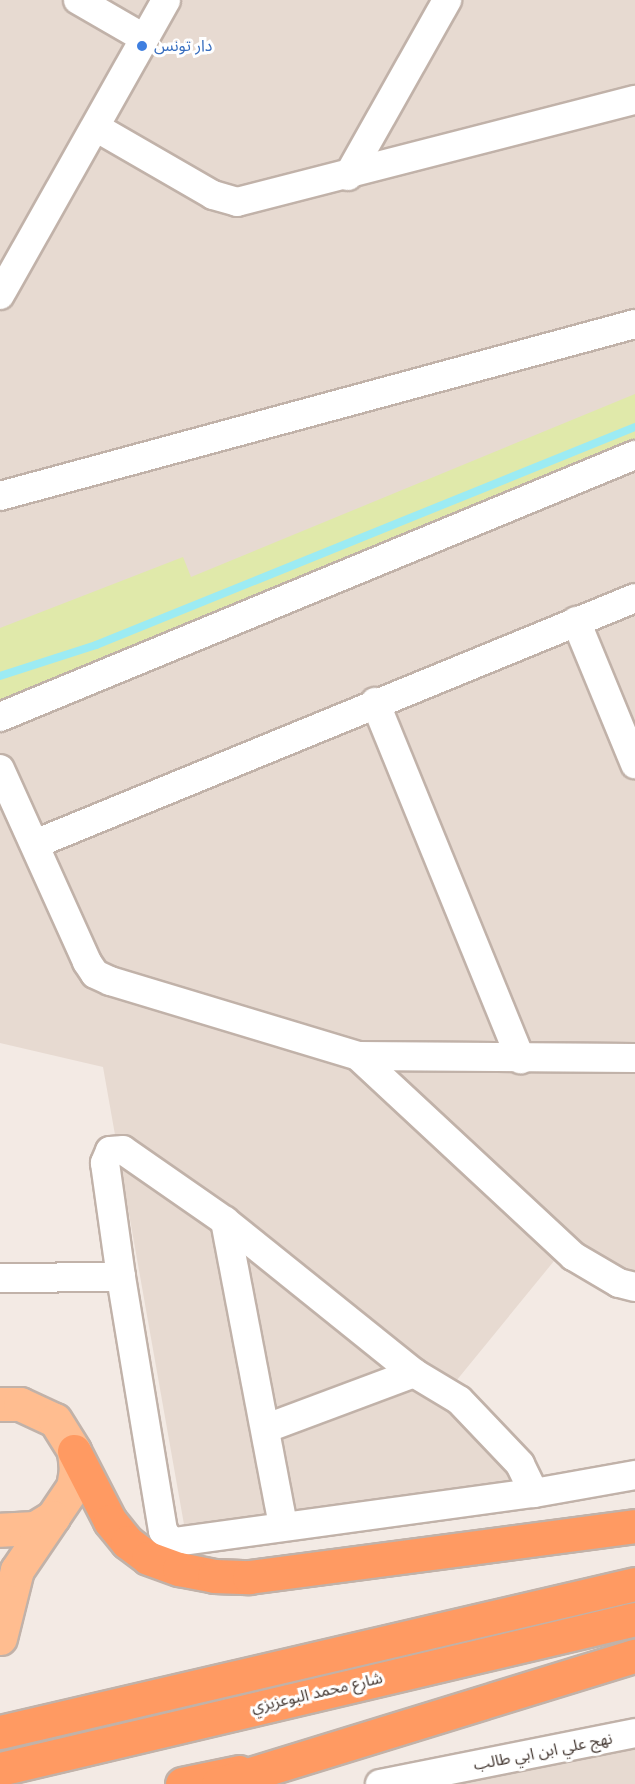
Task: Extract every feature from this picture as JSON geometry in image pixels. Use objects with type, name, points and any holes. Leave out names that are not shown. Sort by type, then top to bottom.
[{"type":"highway","points":[[74,1451],[110,1521],[128,1542],[148,1558],[179,1569],[214,1576],[249,1577],[635,1526]]},
{"type":"highway","name":"شارع محمد البوعزيزي","points":[[0,1732],[635,1584]]},
{"type":"highway","name":"شارع محمد البوعزيزي","points":[[0,1769],[635,1618]]},
{"type":"highway","points":[[218,1784],[635,1656]]},
{"type":"highway","points":[[182,1784],[278,1764]]},
{"type":"main road","points":[[0,1386],[55,1420],[74,1451],[73,1487],[17,1570],[0,1638]]},
{"type":"main road","points":[[0,1404],[20,1404],[40,1410]]},
{"type":"main road","points":[[0,1530],[35,1528],[53,1517]]},
{"type":"street","points":[[78,0],[142,37]]},
{"type":"street","points":[[0,295],[97,128],[142,37],[166,0]]},
{"type":"street","points":[[348,176],[447,0]]},
{"type":"street","points":[[97,128],[213,195],[237,202],[348,176],[635,100]]},
{"type":"street","points":[[0,496],[635,324]]},
{"type":"street","points":[[0,717],[635,455]]},
{"type":"street","points":[[35,844],[375,702],[635,597]]},
{"type":"street","points":[[576,621],[635,764]]},
{"type":"street","points":[[375,702],[521,1059]]},
{"type":"street","points":[[0,769],[96,974],[110,981],[358,1056],[521,1059],[635,1058]]},
{"type":"street","points":[[358,1056],[573,1256],[619,1283],[635,1287]]},
{"type":"street","points":[[534,1493],[520,1464],[459,1400],[414,1373],[225,1221],[115,1148],[105,1163],[121,1277],[163,1531],[168,1538],[175,1542],[283,1525],[534,1493],[635,1475]]},
{"type":"street","points":[[225,1221],[267,1428],[283,1525]]},
{"type":"street","points":[[0,1278],[121,1277]]},
{"type":"street","points":[[267,1428],[414,1373]]},
{"type":"street","name":"نهج علي ابن ابي طالب","points":[[380,1784],[635,1733]]},
{"type":"shaded area","points":[[0,0],[635,0],[635,1301],[615,1296],[554,1261],[443,1397],[544,1476],[185,1530],[103,1067],[0,1043]]},
{"type":"shaded area","points":[[635,1740],[635,1784],[418,1784]]},
{"type":"green space","points":[[635,394],[635,445],[0,710],[0,628],[183,557],[191,577]]},
{"type":"waterway","points":[[0,676],[96,645],[635,427]]},
{"type":"place","name":"دار تونس","points":[[142,46]]}]
